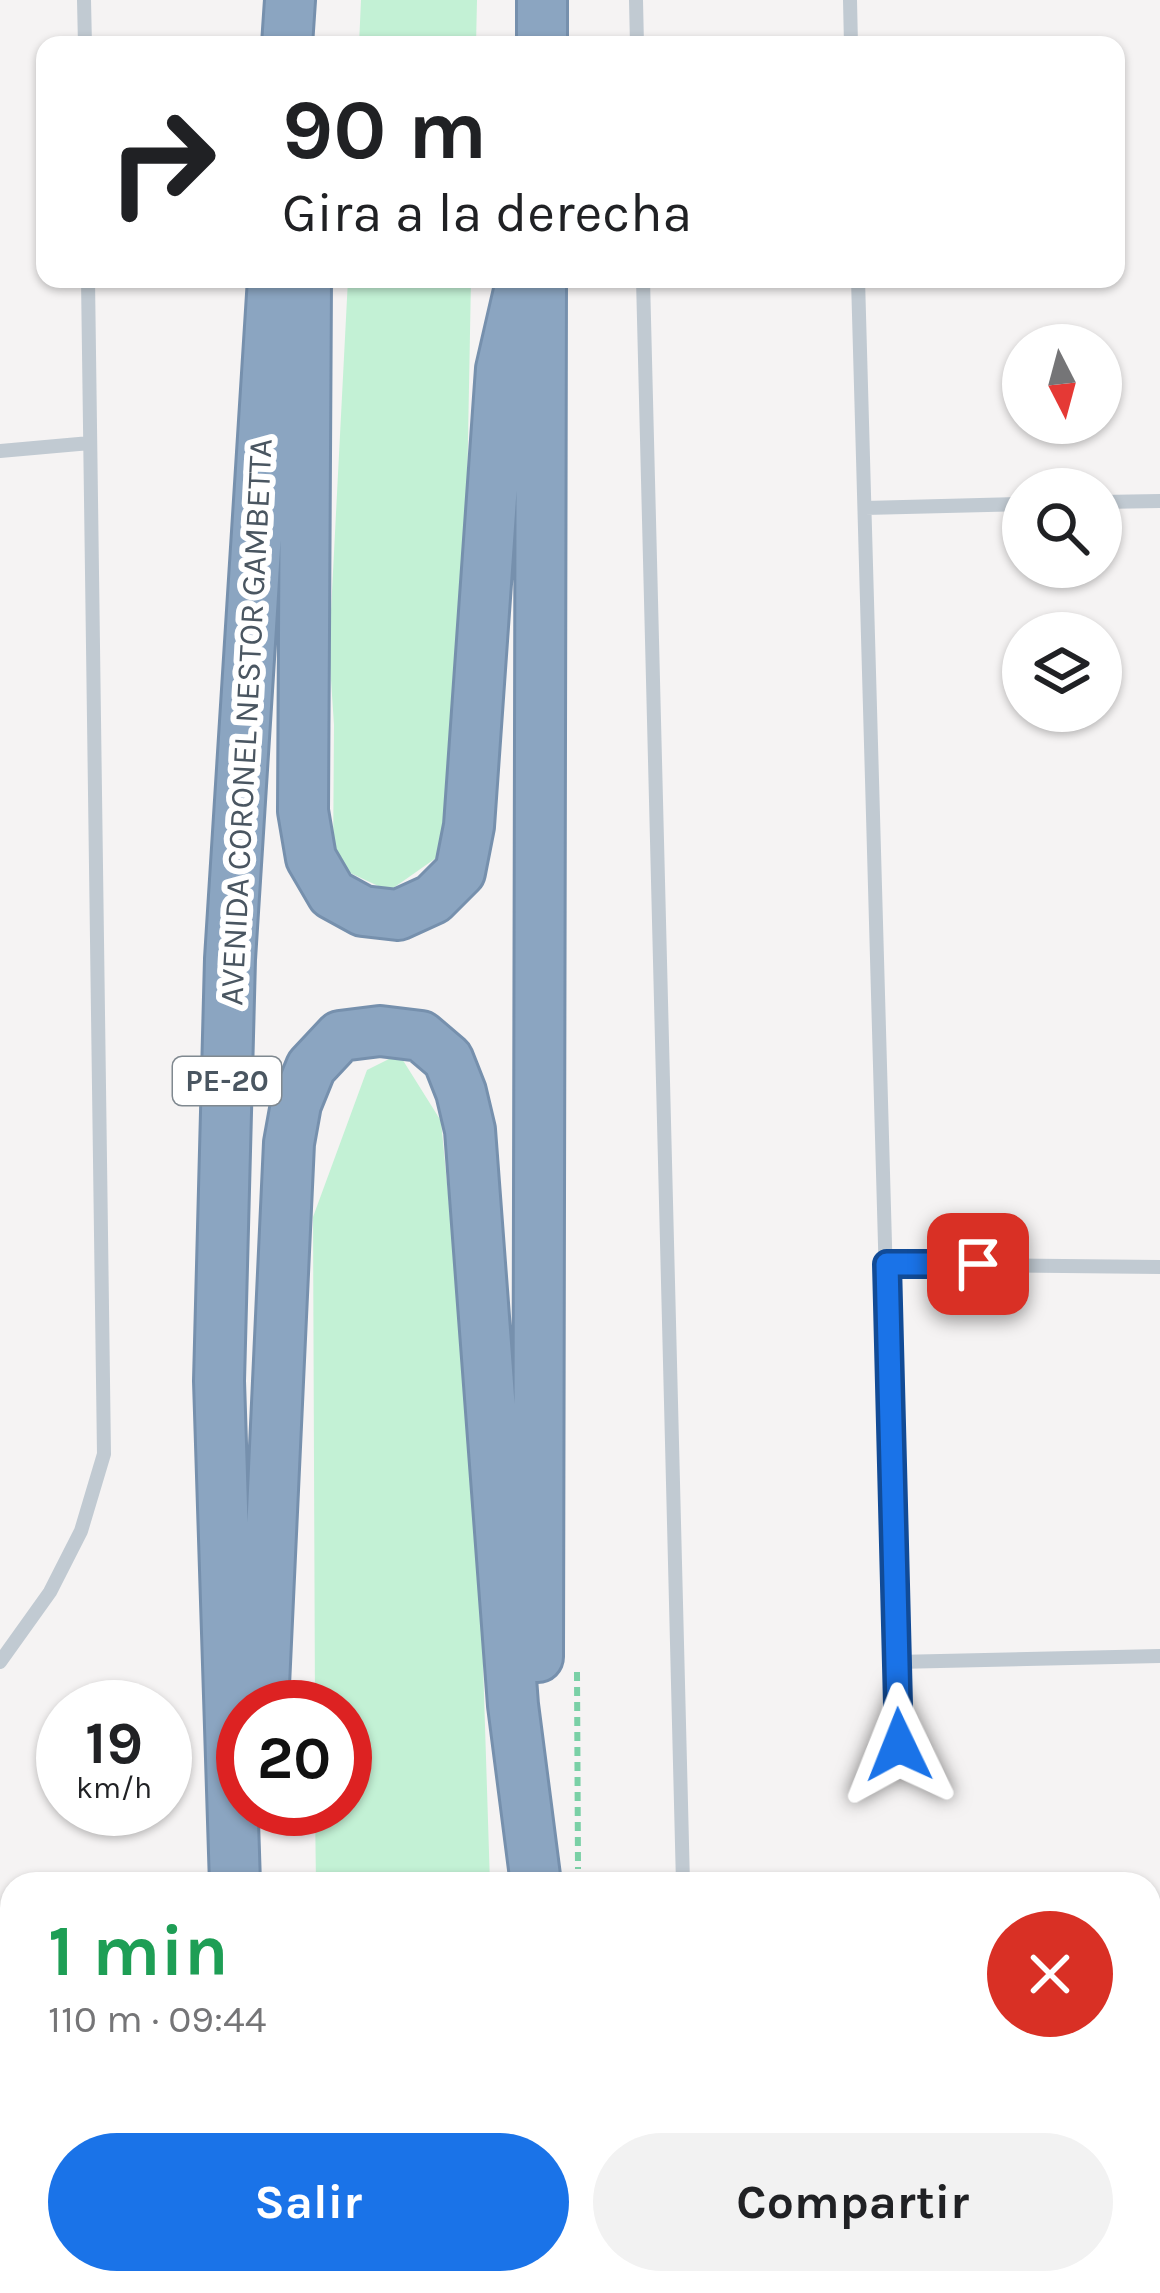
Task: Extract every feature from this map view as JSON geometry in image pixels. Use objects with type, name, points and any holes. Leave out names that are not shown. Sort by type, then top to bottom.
[{"type":"highway","points":[[542,0],[542,36]]},
{"type":"highway","name":"AVENIDA CORONEL NESTOR GAMBETTA","points":[[235,1872],[219,1381],[230,959],[272,288]]},
{"type":"highway","points":[[306,288],[303,811],[311,858],[332,894],[362,911],[398,915],[433,899],[460,872],[469,826],[501,369],[519,288]]},
{"type":"highway","points":[[537,1872],[541,288]]},
{"type":"highway","points":[[264,1680],[289,1143],[296,1104],[311,1067],[340,1036],[380,1030],[421,1036],[448,1059],[470,1130],[513,1705],[535,1872]]},
{"type":"highway","points":[[255,1872],[257,1836]]},
{"type":"lane","points":[[84,0],[85,36]]},
{"type":"lane","points":[[636,0],[637,36]]},
{"type":"lane","points":[[850,0],[851,36]]},
{"type":"lane","points":[[0,1662],[50,1592],[81,1531],[104,1454],[88,288]]},
{"type":"lane","points":[[643,288],[683,1872]]},
{"type":"lane","points":[[858,288],[899,1745]]},
{"type":"lane","points":[[0,451],[91,443]]},
{"type":"lane","points":[[1122,502],[1160,501]]},
{"type":"lane","points":[[865,508],[1002,505]]},
{"type":"lane","points":[[887,1264],[1160,1267]]},
{"type":"lane","points":[[896,1662],[1160,1657]]},
{"type":"green space","points":[[361,0],[477,0],[476,36],[359,36]]},
{"type":"green space","points":[[348,288],[471,288],[462,763],[446,851],[389,891],[333,865],[334,725],[329,650]]},
{"type":"green space","points":[[399,1054],[441,1121],[478,1504],[490,1872],[316,1872],[315,1836],[372,1836],[372,1680],[315,1680],[313,1217],[367,1070]]},
{"type":"route","points":[[899,1745],[887,1264],[978,1264]]}]
